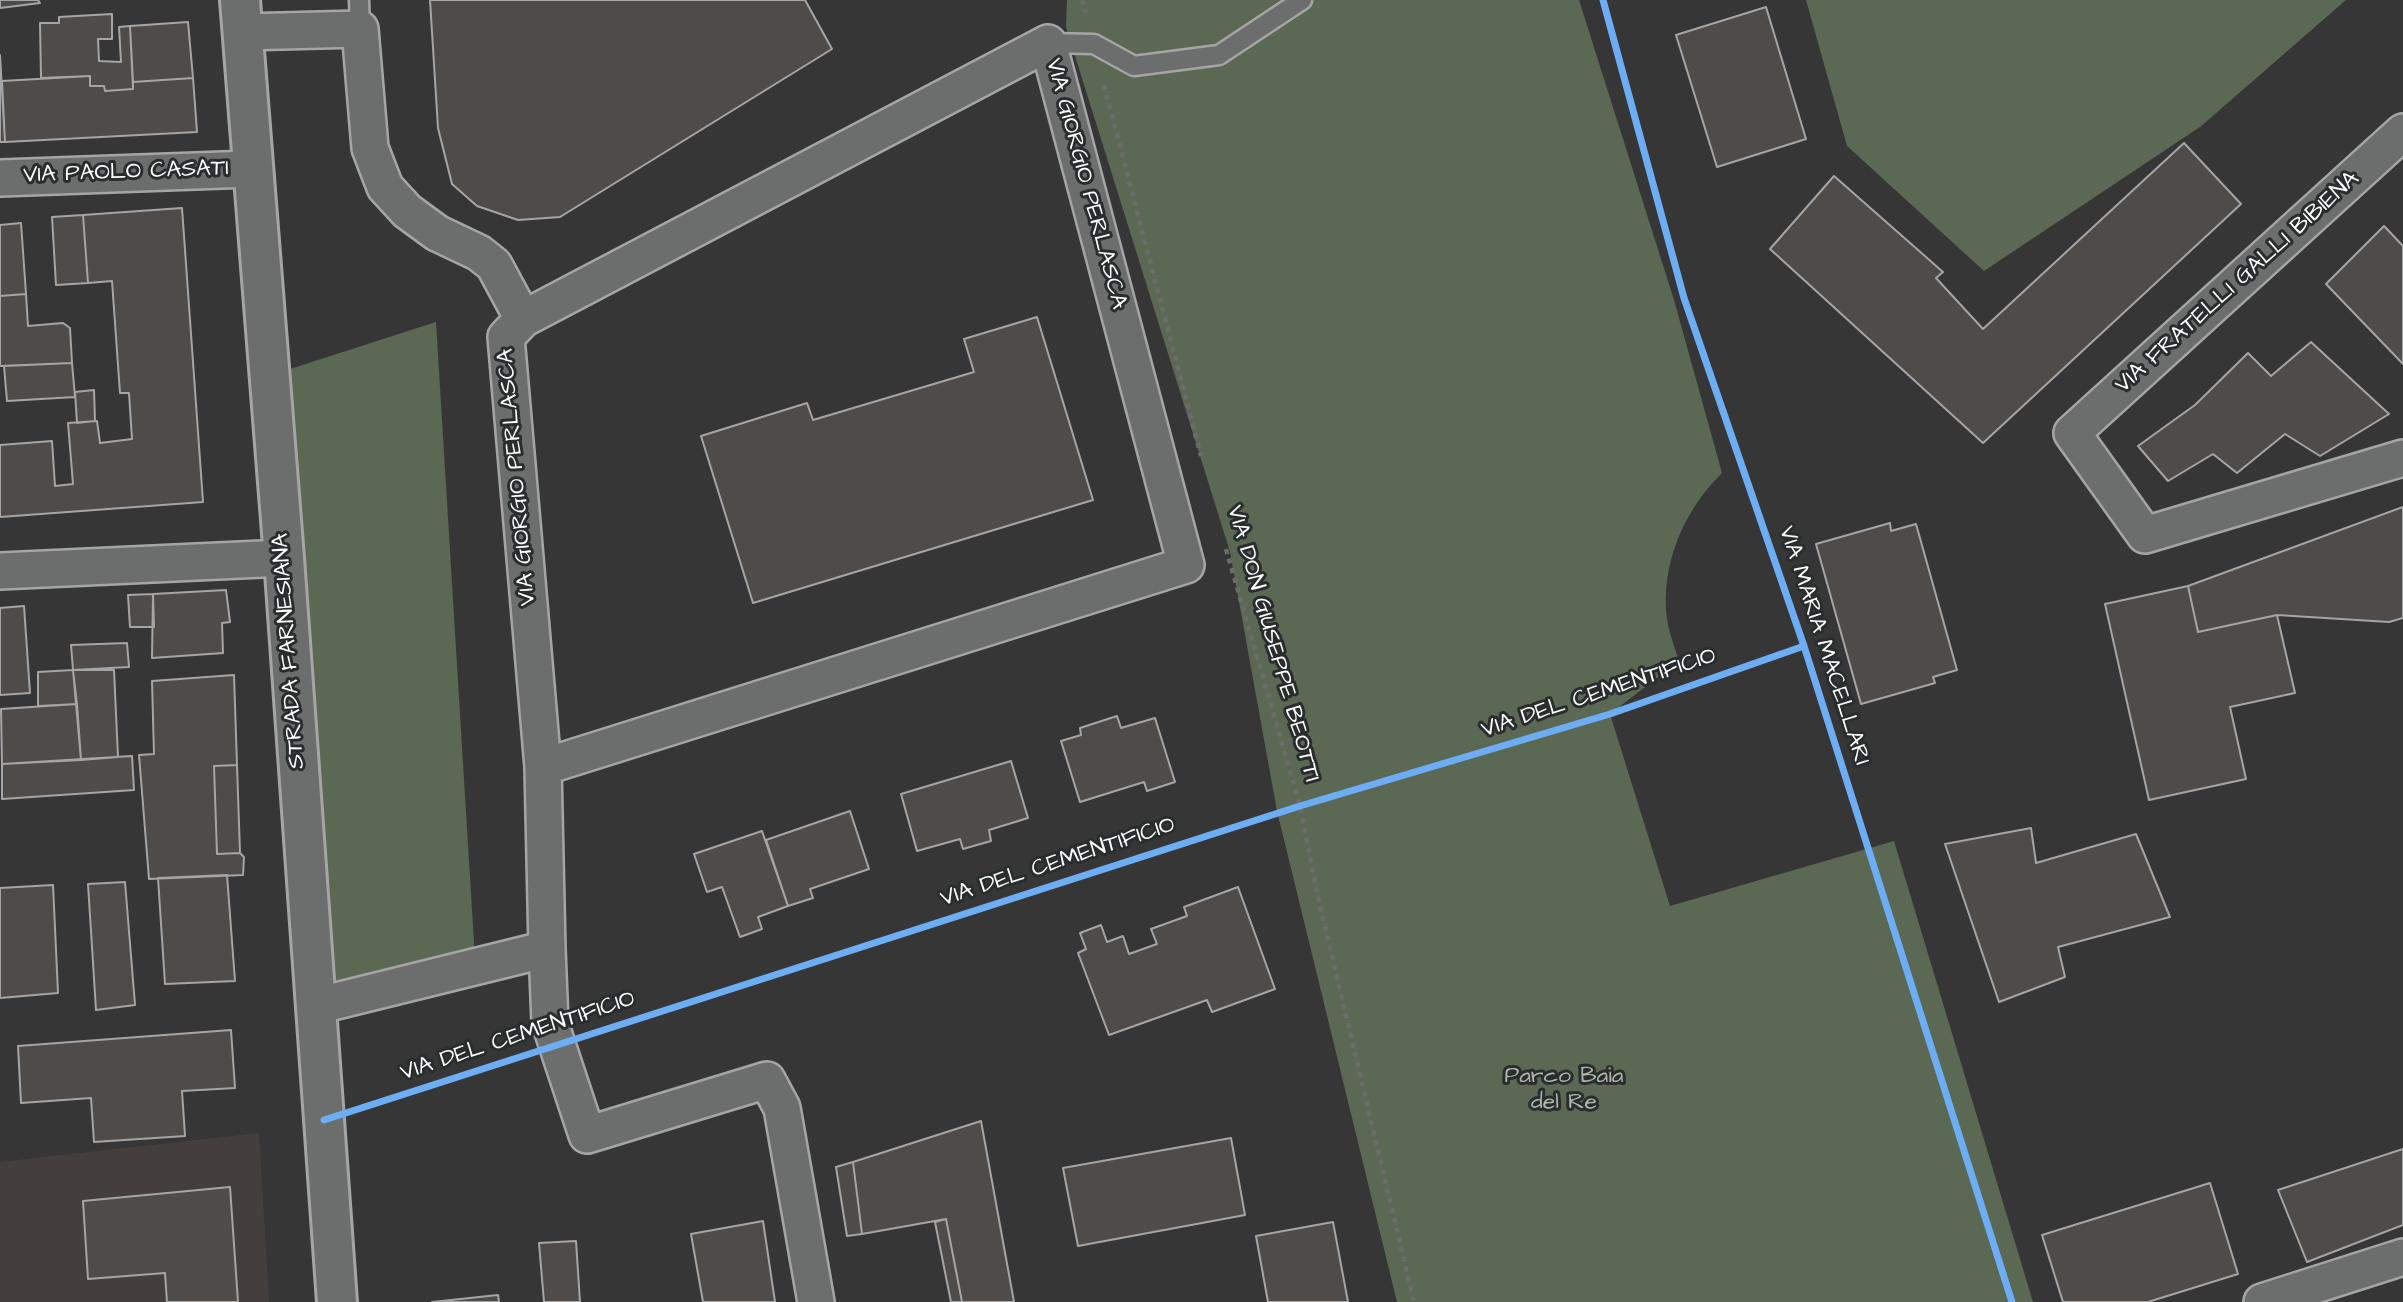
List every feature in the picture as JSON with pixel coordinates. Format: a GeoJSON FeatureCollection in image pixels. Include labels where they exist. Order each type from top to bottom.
{"type":"FeatureCollection","features":[{"type":"Feature","properties":{"kind":"street"},"geometry":{"type":"LineString","coordinates":[[241,16],[360,14],[370,148],[385,187],[407,211],[437,233],[479,253],[494,265],[523,319]]}},
{"type":"Feature","properties":{"kind":"street","name":"STRADA FARNESIANA"},"geometry":{"type":"LineString","coordinates":[[241,16],[251,169],[284,558],[337,1302]]}},
{"type":"Feature","properties":{"kind":"street","name":"VIA GIORGIO PERLASCA"},"geometry":{"type":"LineString","coordinates":[[543,767],[1186,565],[1048,43],[523,319],[506,337],[543,767],[550,1023],[587,1135],[767,1080],[782,1108],[816,1302]]}},
{"type":"Feature","properties":{"kind":"street","name":"VIA FRATELLI GALLI BIBIENA"},"geometry":{"type":"LineString","coordinates":[[2403,132],[2072,433],[2145,535],[2403,458]]}},
{"type":"Feature","properties":{"kind":"street","name":"VIA PAOLO CASATI"},"geometry":{"type":"LineString","coordinates":[[0,178],[251,169]]}},
{"type":"Feature","properties":{"kind":"street"},"geometry":{"type":"LineString","coordinates":[[0,571],[284,558]]}},
{"type":"Feature","properties":{"kind":"street"},"geometry":{"type":"LineString","coordinates":[[316,1006],[547,949]]}},
{"type":"Feature","properties":{"kind":"street"},"geometry":{"type":"LineString","coordinates":[[2262,1302],[2403,1257]]}},
{"type":"Feature","properties":{"kind":"lane"},"geometry":{"type":"LineString","coordinates":[[1048,43],[1094,44],[1134,66],[1219,55],[1302,0]]}},
{"type":"Feature","properties":{"kind":"path"},"geometry":{"type":"LineString","coordinates":[[1082,0],[1202,460]]}},
{"type":"Feature","properties":{"kind":"path"},"geometry":{"type":"LineString","coordinates":[[1287,810],[1313,802]]}},
{"type":"Feature","properties":{"kind":"shaded area"},"geometry":{"type":"Polygon","coordinates":[[[259,1133],[269,1302],[0,1302],[0,1162],[259,1133]]]}},
{"type":"Feature","properties":{"kind":"green space","name":"Parco Baia del Re"},"geometry":{"type":"Polygon","coordinates":[[[1067,0],[1579,0],[1674,300],[1722,473],[1696,504],[1671,559],[1667,579],[1667,619],[1679,661],[1610,714],[1670,906],[1894,841],[2033,1302],[1397,1302],[1277,811],[1230,552],[1066,27],[1067,0]]]}},
{"type":"Feature","properties":{"kind":"green space"},"geometry":{"type":"Polygon","coordinates":[[[1806,0],[2346,0],[2200,127],[1984,271],[1847,146],[1806,0]]]}},
{"type":"Feature","properties":{"kind":"green space"},"geometry":{"type":"Polygon","coordinates":[[[436,322],[475,959],[334,994],[287,370],[436,322]]]}},
{"type":"Feature","properties":{"kind":"building"},"geometry":{"type":"Polygon","coordinates":[[[0,0],[38,0],[40,3],[0,8],[0,0]]]}},
{"type":"Feature","properties":{"kind":"building"},"geometry":{"type":"Polygon","coordinates":[[[430,0],[805,0],[832,49],[560,217],[518,220],[477,206],[452,184],[438,128],[430,0]]]}},
{"type":"Feature","properties":{"kind":"building"},"geometry":{"type":"Polygon","coordinates":[[[1766,7],[1806,139],[1717,167],[1676,35],[1766,7]]]}},
{"type":"Feature","properties":{"kind":"building"},"geometry":{"type":"Polygon","coordinates":[[[112,14],[112,39],[98,39],[99,61],[121,62],[119,27],[130,26],[133,89],[105,91],[104,86],[90,86],[90,76],[41,78],[40,23],[59,23],[59,17],[112,14]]]}},
{"type":"Feature","properties":{"kind":"building"},"geometry":{"type":"Polygon","coordinates":[[[188,22],[193,78],[133,82],[130,26],[188,22]]]}},
{"type":"Feature","properties":{"kind":"building"},"geometry":{"type":"Polygon","coordinates":[[[0,55],[5,142],[0,142],[0,55]]]}},
{"type":"Feature","properties":{"kind":"building"},"geometry":{"type":"Polygon","coordinates":[[[90,76],[90,86],[104,86],[105,91],[133,89],[133,82],[193,78],[197,132],[5,142],[2,81],[90,76]]]}},
{"type":"Feature","properties":{"kind":"building"},"geometry":{"type":"Polygon","coordinates":[[[2184,143],[2241,204],[1983,443],[1770,249],[1834,176],[1943,272],[1936,278],[1983,329],[2184,143]]]}},
{"type":"Feature","properties":{"kind":"building"},"geometry":{"type":"Polygon","coordinates":[[[182,208],[203,502],[0,517],[0,445],[52,441],[55,486],[73,484],[68,423],[97,421],[100,443],[132,439],[129,393],[120,393],[112,281],[88,283],[83,215],[182,208]]]}},
{"type":"Feature","properties":{"kind":"building"},"geometry":{"type":"Polygon","coordinates":[[[83,215],[88,283],[56,285],[52,217],[83,215]]]}},
{"type":"Feature","properties":{"kind":"building"},"geometry":{"type":"Polygon","coordinates":[[[21,223],[26,294],[0,296],[0,225],[21,223]]]}},
{"type":"Feature","properties":{"kind":"building"},"geometry":{"type":"Polygon","coordinates":[[[2384,226],[2403,246],[2403,364],[2326,284],[2384,226]]]}},
{"type":"Feature","properties":{"kind":"building"},"geometry":{"type":"Polygon","coordinates":[[[26,294],[28,326],[63,323],[70,328],[72,363],[0,366],[0,296],[26,294]]]}},
{"type":"Feature","properties":{"kind":"building"},"geometry":{"type":"Polygon","coordinates":[[[1037,317],[1093,500],[753,603],[701,436],[807,403],[813,420],[974,372],[964,339],[1037,317]]]}},
{"type":"Feature","properties":{"kind":"building"},"geometry":{"type":"Polygon","coordinates":[[[2311,342],[2389,414],[2320,456],[2285,434],[2237,473],[2213,454],[2168,481],[2138,446],[2195,405],[2248,353],[2271,376],[2311,342]]]}},
{"type":"Feature","properties":{"kind":"building"},"geometry":{"type":"Polygon","coordinates":[[[72,363],[75,397],[7,401],[4,366],[72,363]]]}},
{"type":"Feature","properties":{"kind":"building"},"geometry":{"type":"Polygon","coordinates":[[[94,390],[95,421],[77,423],[75,392],[94,390]]]}},
{"type":"Feature","properties":{"kind":"building"},"geometry":{"type":"Polygon","coordinates":[[[2403,507],[2403,618],[2389,622],[2277,615],[2198,632],[2188,586],[2403,507]]]}},
{"type":"Feature","properties":{"kind":"building"},"geometry":{"type":"Polygon","coordinates":[[[1890,523],[1891,531],[1916,524],[1957,670],[1933,677],[1935,683],[1861,704],[1816,544],[1890,523]]]}},
{"type":"Feature","properties":{"kind":"building"},"geometry":{"type":"Polygon","coordinates":[[[2188,586],[2198,632],[2277,615],[2295,693],[2230,707],[2246,779],[2149,800],[2105,604],[2188,586]]]}},
{"type":"Feature","properties":{"kind":"building"},"geometry":{"type":"Polygon","coordinates":[[[226,590],[230,622],[222,623],[223,653],[152,658],[153,594],[226,590]]]}},
{"type":"Feature","properties":{"kind":"building"},"geometry":{"type":"Polygon","coordinates":[[[153,594],[154,627],[130,627],[128,595],[153,594]]]}},
{"type":"Feature","properties":{"kind":"building"},"geometry":{"type":"Polygon","coordinates":[[[24,606],[30,693],[0,695],[0,608],[24,606]]]}},
{"type":"Feature","properties":{"kind":"building"},"geometry":{"type":"Polygon","coordinates":[[[127,643],[129,667],[73,670],[71,645],[127,643]]]}},
{"type":"Feature","properties":{"kind":"building"},"geometry":{"type":"Polygon","coordinates":[[[73,670],[77,704],[38,706],[38,672],[73,670]]]}},
{"type":"Feature","properties":{"kind":"building"},"geometry":{"type":"Polygon","coordinates":[[[73,670],[114,670],[118,757],[81,760],[73,670]]]}},
{"type":"Feature","properties":{"kind":"building"},"geometry":{"type":"Polygon","coordinates":[[[234,675],[237,765],[214,766],[217,854],[240,853],[244,857],[243,875],[149,879],[139,755],[154,754],[152,681],[234,675]]]}},
{"type":"Feature","properties":{"kind":"building"},"geometry":{"type":"Polygon","coordinates":[[[77,704],[81,760],[2,764],[1,709],[77,704]]]}},
{"type":"Feature","properties":{"kind":"building"},"geometry":{"type":"Polygon","coordinates":[[[1117,716],[1121,728],[1155,718],[1175,782],[1147,791],[1144,782],[1080,802],[1061,741],[1081,735],[1080,728],[1117,716]]]}},
{"type":"Feature","properties":{"kind":"building"},"geometry":{"type":"Polygon","coordinates":[[[132,756],[134,790],[2,799],[2,764],[132,756]]]}},
{"type":"Feature","properties":{"kind":"building"},"geometry":{"type":"Polygon","coordinates":[[[1011,761],[1028,818],[989,830],[991,841],[963,849],[960,839],[917,851],[901,794],[1011,761]]]}},
{"type":"Feature","properties":{"kind":"building"},"geometry":{"type":"Polygon","coordinates":[[[237,765],[240,853],[217,854],[214,766],[237,765]]]}},
{"type":"Feature","properties":{"kind":"building"},"geometry":{"type":"Polygon","coordinates":[[[850,811],[869,869],[810,889],[813,898],[788,906],[766,840],[850,811]]]}},
{"type":"Feature","properties":{"kind":"building"},"geometry":{"type":"Polygon","coordinates":[[[2031,828],[2036,863],[2136,834],[2170,917],[2058,947],[2065,977],[1999,1002],[1945,844],[2031,828]]]}},
{"type":"Feature","properties":{"kind":"building"},"geometry":{"type":"Polygon","coordinates":[[[762,831],[788,906],[758,917],[762,929],[740,937],[722,887],[707,892],[694,854],[762,831]]]}},
{"type":"Feature","properties":{"kind":"building"},"geometry":{"type":"Polygon","coordinates":[[[227,875],[235,981],[165,984],[158,878],[227,875]]]}},
{"type":"Feature","properties":{"kind":"building"},"geometry":{"type":"Polygon","coordinates":[[[125,882],[135,1005],[96,1010],[88,884],[125,882]]]}},
{"type":"Feature","properties":{"kind":"building"},"geometry":{"type":"Polygon","coordinates":[[[53,885],[58,993],[0,998],[0,888],[53,885]]]}},
{"type":"Feature","properties":{"kind":"building"},"geometry":{"type":"Polygon","coordinates":[[[1238,887],[1275,989],[1212,1012],[1207,1000],[1109,1035],[1078,953],[1086,949],[1080,933],[1101,925],[1107,942],[1123,936],[1129,954],[1157,944],[1151,929],[1187,916],[1184,907],[1238,887]]]}},
{"type":"Feature","properties":{"kind":"building"},"geometry":{"type":"Polygon","coordinates":[[[231,1030],[235,1088],[182,1091],[185,1136],[94,1142],[91,1098],[21,1103],[18,1046],[231,1030]]]}},
{"type":"Feature","properties":{"kind":"building"},"geometry":{"type":"Polygon","coordinates":[[[981,1121],[1014,1302],[962,1302],[946,1219],[862,1234],[853,1162],[981,1121]]]}},
{"type":"Feature","properties":{"kind":"building"},"geometry":{"type":"Polygon","coordinates":[[[1231,1138],[1245,1215],[1078,1246],[1063,1168],[1231,1138]]]}},
{"type":"Feature","properties":{"kind":"building"},"geometry":{"type":"Polygon","coordinates":[[[2403,1149],[2403,1225],[2307,1262],[2278,1190],[2403,1149]]]}},
{"type":"Feature","properties":{"kind":"building"},"geometry":{"type":"Polygon","coordinates":[[[853,1162],[862,1234],[847,1236],[836,1167],[853,1162]]]}},
{"type":"Feature","properties":{"kind":"building"},"geometry":{"type":"Polygon","coordinates":[[[2210,1183],[2238,1274],[2148,1302],[2063,1302],[2042,1235],[2210,1183]]]}},
{"type":"Feature","properties":{"kind":"building"},"geometry":{"type":"Polygon","coordinates":[[[230,1187],[238,1302],[167,1302],[165,1273],[88,1279],[83,1201],[230,1187]]]}},
{"type":"Feature","properties":{"kind":"building"},"geometry":{"type":"Polygon","coordinates":[[[946,1219],[962,1302],[951,1302],[935,1222],[946,1219]]]}},
{"type":"Feature","properties":{"kind":"building"},"geometry":{"type":"Polygon","coordinates":[[[763,1221],[775,1302],[703,1302],[691,1234],[763,1221]]]}},
{"type":"Feature","properties":{"kind":"building"},"geometry":{"type":"Polygon","coordinates":[[[1333,1222],[1348,1302],[1268,1302],[1256,1236],[1333,1222]]]}},
{"type":"Feature","properties":{"kind":"building"},"geometry":{"type":"Polygon","coordinates":[[[576,1241],[580,1302],[544,1302],[539,1243],[576,1241]]]}},
{"type":"Feature","properties":{"kind":"building"},"geometry":{"type":"Polygon","coordinates":[[[498,1295],[499,1302],[432,1302],[498,1295]]]}},
{"type":"Feature","properties":{"kind":"cycle path","name":"VIA MARIA MACELLARI"},"geometry":{"type":"LineString","coordinates":[[1603,0],[1684,298],[1804,646],[2012,1302]]}},
{"type":"Feature","properties":{"kind":"cycle path","name":"VIA MARIA MACELLARI"},"geometry":{"type":"LineString","coordinates":[[324,1120],[1300,806],[1610,714],[1804,646]]}}]}
